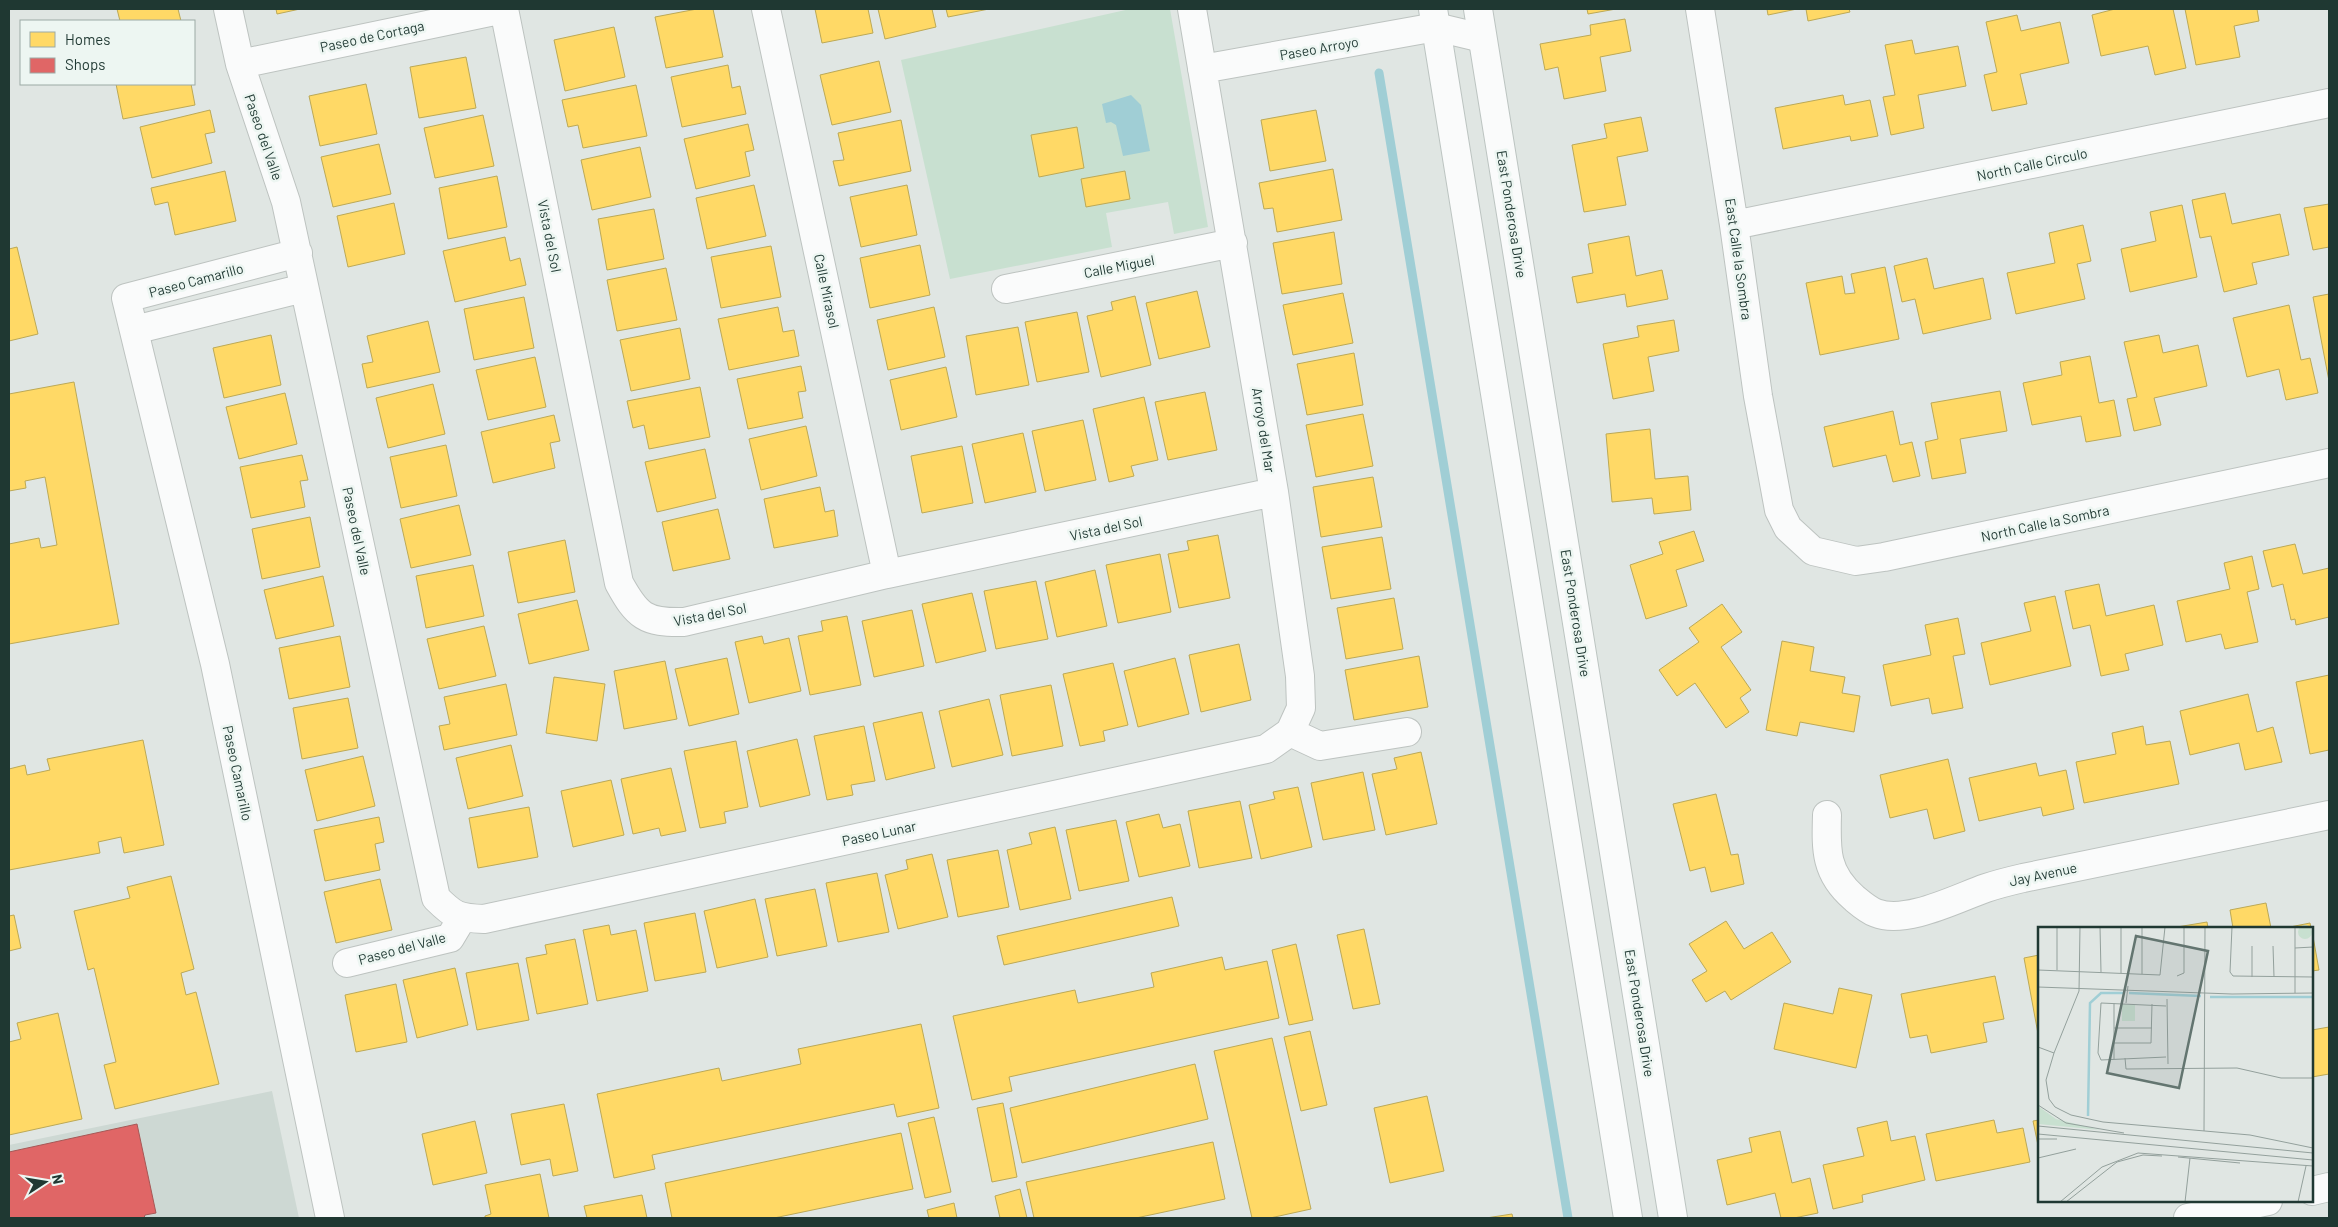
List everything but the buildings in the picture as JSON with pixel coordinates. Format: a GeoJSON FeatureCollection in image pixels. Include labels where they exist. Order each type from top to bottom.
{"type":"FeatureCollection","features":[{"type":"Feature","properties":{"kind":"street","name":"Paseo del Valle"},"geometry":{"type":"LineString","coordinates":[[228,9],[240,64],[286,202],[298,253],[436,898],[452,914],[462,918],[450,938],[347,963]]}},
{"type":"Feature","properties":{"kind":"street","name":"Paseo de Cortaga"},"geometry":{"type":"LineString","coordinates":[[240,64],[504,9]]}},
{"type":"Feature","properties":{"kind":"street","name":"Vista del Sol"},"geometry":{"type":"LineString","coordinates":[[504,9],[618,583],[632,606],[643,617],[661,622],[684,622],[887,574],[1274,492]]}},
{"type":"Feature","properties":{"kind":"street","name":"Calle Mirasol"},"geometry":{"type":"LineString","coordinates":[[766,9],[887,574]]}},
{"type":"Feature","properties":{"kind":"street","name":"Arroyo del Mar"},"geometry":{"type":"LineString","coordinates":[[1192,9],[1274,492],[1300,676],[1301,708],[1290,732]]}},
{"type":"Feature","properties":{"kind":"street","name":"East Ponderosa Drive"},"geometry":{"type":"LineString","coordinates":[[1478,9],[1673,1218]]}},
{"type":"Feature","properties":{"kind":"street","name":"East Calle la Sombra"},"geometry":{"type":"LineString","coordinates":[[1700,9],[1734,225],[1758,396],[1779,510]]}},
{"type":"Feature","properties":{"kind":"street","name":"Paseo Arroyo"},"geometry":{"type":"LineString","coordinates":[[1202,69],[1434,18]]}},
{"type":"Feature","properties":{"kind":"street"},"geometry":{"type":"LineString","coordinates":[[1434,18],[1482,38]]}},
{"type":"Feature","properties":{"kind":"street"},"geometry":{"type":"LineString","coordinates":[[1434,18],[1628,1218]]}},
{"type":"Feature","properties":{"kind":"street","name":"North Calle Circulo"},"geometry":{"type":"LineString","coordinates":[[1734,225],[2329,103]]}},
{"type":"Feature","properties":{"kind":"street","name":"Calle Miguel"},"geometry":{"type":"LineString","coordinates":[[1006,289],[1233,243]]}},
{"type":"Feature","properties":{"kind":"street","name":"Paseo Camarillo"},"geometry":{"type":"LineString","coordinates":[[298,253],[126,298],[215,664],[330,1218]]}},
{"type":"Feature","properties":{"kind":"street"},"geometry":{"type":"LineString","coordinates":[[134,330],[304,288]]}},
{"type":"Feature","properties":{"kind":"street","name":"North Calle la Sombra"},"geometry":{"type":"LineString","coordinates":[[1779,510],[1788,528],[1813,551],[1856,561],[2329,463]]}},
{"type":"Feature","properties":{"kind":"street"},"geometry":{"type":"LineString","coordinates":[[1290,732],[1320,746],[1408,732]]}},
{"type":"Feature","properties":{"kind":"street","name":"Paseo Lunar"},"geometry":{"type":"LineString","coordinates":[[462,918],[484,919],[1266,749],[1290,732]]}},
{"type":"Feature","properties":{"kind":"street","name":"Jay Avenue"},"geometry":{"type":"LineString","coordinates":[[1827,815],[1826,851],[1833,872],[1842,888],[1877,913],[1899,916],[1919,912],[1989,887],[2023,878],[2329,815]]}},
{"type":"Feature","properties":{"kind":"street"},"geometry":{"type":"LineString","coordinates":[[2313,1191],[2329,1187]]}},
{"type":"Feature","properties":{"kind":"street"},"geometry":{"type":"LineString","coordinates":[[2188,1218],[2263,1202]]}},
{"type":"Feature","properties":{"kind":"shaded area"},"geometry":{"type":"Polygon","coordinates":[[[272,1091],[299,1218],[9,1218],[9,1145],[272,1091]]]}},
{"type":"Feature","properties":{"kind":"green space"},"geometry":{"type":"Polygon","coordinates":[[[1130,9],[1170,9],[1208,227],[1174,234],[1168,202],[1106,213],[1112,247],[950,279],[901,60],[1130,9]]]}},
{"type":"Feature","properties":{"kind":"water"},"geometry":{"type":"Polygon","coordinates":[[[1131,95],[1141,105],[1150,151],[1123,156],[1116,125],[1111,122],[1106,123],[1102,104],[1131,95]]]}},
{"type":"Feature","properties":{"kind":"waterway"},"geometry":{"type":"LineString","coordinates":[[1379,73],[1568,1218]]}}]}
